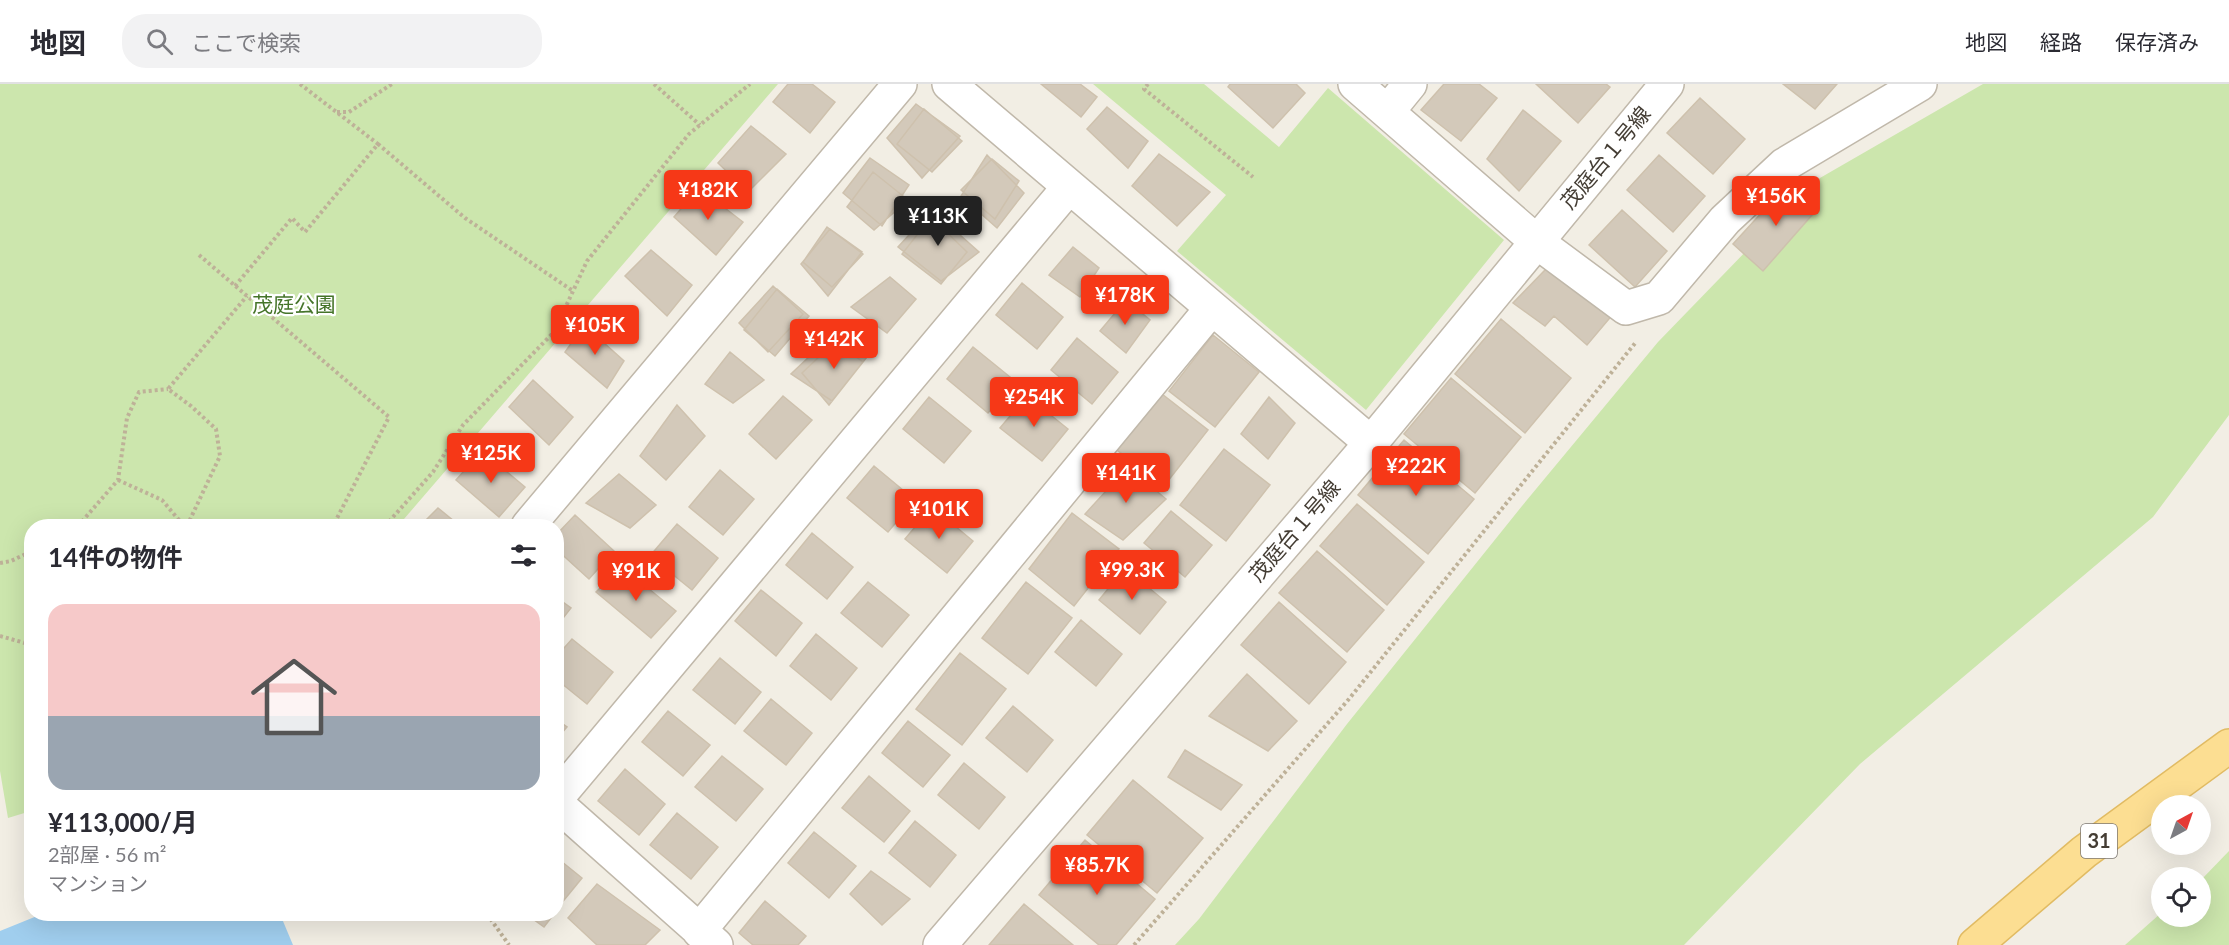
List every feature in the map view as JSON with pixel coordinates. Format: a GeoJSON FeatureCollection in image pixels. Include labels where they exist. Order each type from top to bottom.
{"type":"FeatureCollection","features":[{"type":"Feature","properties":{"kind":"main road","name":"31"},"geometry":{"type":"LineString","coordinates":[[1975,945],[2084,852],[2229,746]]}},
{"type":"Feature","properties":{"kind":"street"},"geometry":{"type":"LineString","coordinates":[[534,519],[900,84]]}},
{"type":"Feature","properties":{"kind":"street"},"geometry":{"type":"LineString","coordinates":[[949,84],[1371,442]]}},
{"type":"Feature","properties":{"kind":"street"},"geometry":{"type":"LineString","coordinates":[[1355,84],[1537,242],[1626,308],[1659,298],[1725,220],[1784,165],[1913,86]]}},
{"type":"Feature","properties":{"kind":"street"},"geometry":{"type":"LineString","coordinates":[[1388,111],[1410,84]]}},
{"type":"Feature","properties":{"kind":"street","name":"茂庭台１号線"},"geometry":{"type":"LineString","coordinates":[[940,945],[1371,442],[1667,84]]}},
{"type":"Feature","properties":{"kind":"street"},"geometry":{"type":"LineString","coordinates":[[564,791],[1069,187]]}},
{"type":"Feature","properties":{"kind":"street"},"geometry":{"type":"LineString","coordinates":[[564,808],[708,938],[1212,308]]}},
{"type":"Feature","properties":{"kind":"path"},"geometry":{"type":"LineString","coordinates":[[300,84],[378,144],[465,218],[573,291]]}},
{"type":"Feature","properties":{"kind":"path"},"geometry":{"type":"LineString","coordinates":[[336,112],[349,112],[392,84]]}},
{"type":"Feature","properties":{"kind":"path"},"geometry":{"type":"LineString","coordinates":[[654,84],[700,125]]}},
{"type":"Feature","properties":{"kind":"path"},"geometry":{"type":"LineString","coordinates":[[391,519],[433,472],[463,425],[554,332],[587,261],[689,134],[750,84]]}},
{"type":"Feature","properties":{"kind":"path"},"geometry":{"type":"LineString","coordinates":[[1148,84],[1144,89],[1253,177]]}},
{"type":"Feature","properties":{"kind":"path"},"geometry":{"type":"LineString","coordinates":[[235,286],[292,218],[305,232],[378,144]]}},
{"type":"Feature","properties":{"kind":"path"},"geometry":{"type":"LineString","coordinates":[[200,255],[389,417],[337,519]]}},
{"type":"Feature","properties":{"kind":"path"},"geometry":{"type":"LineString","coordinates":[[168,389],[247,296]]}},
{"type":"Feature","properties":{"kind":"path"},"geometry":{"type":"LineString","coordinates":[[1134,945],[1349,699],[1638,339],[1626,308]]}},
{"type":"Feature","properties":{"kind":"path"},"geometry":{"type":"LineString","coordinates":[[84,519],[118,480],[127,418],[139,392],[168,389],[216,429],[220,456],[188,519]]}},
{"type":"Feature","properties":{"kind":"path"},"geometry":{"type":"LineString","coordinates":[[118,480],[162,500],[179,519]]}},
{"type":"Feature","properties":{"kind":"path"},"geometry":{"type":"LineString","coordinates":[[0,563],[24,555]]}},
{"type":"Feature","properties":{"kind":"path"},"geometry":{"type":"LineString","coordinates":[[0,636],[24,643]]}},
{"type":"Feature","properties":{"kind":"path"},"geometry":{"type":"LineString","coordinates":[[492,921],[509,945]]}},
{"type":"Feature","properties":{"kind":"green space","name":"茂庭公園"},"geometry":{"type":"Polygon","coordinates":[[[0,84],[778,84],[404,519],[24,519],[24,813],[8,818],[0,771],[0,84]]]}},
{"type":"Feature","properties":{"kind":"green space"},"geometry":{"type":"Polygon","coordinates":[[[1093,84],[1204,84],[1279,147],[1328,88],[1504,240],[1366,410],[1177,251],[1226,195],[1093,84]]]}},
{"type":"Feature","properties":{"kind":"green space"},"geometry":{"type":"Polygon","coordinates":[[[1983,84],[2229,84],[2229,415],[2153,517],[1860,764],[1684,945],[1175,945],[1199,919],[1347,724],[1522,506],[1658,342],[1813,182],[1983,84]]]}},
{"type":"Feature","properties":{"kind":"green space"},"geometry":{"type":"Polygon","coordinates":[[[2229,851],[2229,945],[2125,945],[2151,922],[2151,927],[2211,927],[2211,870],[2229,851]]]}},
{"type":"Feature","properties":{"kind":"water"},"geometry":{"type":"Polygon","coordinates":[[[25,921],[283,921],[293,945],[0,945],[0,931],[25,921]]]}},
{"type":"Feature","properties":{"kind":"building"},"geometry":{"type":"Polygon","coordinates":[[[788,84],[812,84],[835,102],[810,133],[773,102],[788,84]]]}},
{"type":"Feature","properties":{"kind":"building"},"geometry":{"type":"Polygon","coordinates":[[[1041,84],[1080,84],[1097,97],[1081,117],[1041,84]]]}},
{"type":"Feature","properties":{"kind":"building"},"geometry":{"type":"Polygon","coordinates":[[[1230,84],[1296,84],[1305,93],[1273,128],[1228,87],[1230,84]]]}},
{"type":"Feature","properties":{"kind":"building"},"geometry":{"type":"Polygon","coordinates":[[[1444,84],[1479,84],[1497,98],[1461,141],[1421,110],[1444,84]]]}},
{"type":"Feature","properties":{"kind":"building"},"geometry":{"type":"Polygon","coordinates":[[[1536,84],[1606,84],[1610,87],[1578,123],[1536,84]]]}},
{"type":"Feature","properties":{"kind":"building"},"geometry":{"type":"Polygon","coordinates":[[[1783,84],[1837,84],[1815,109],[1783,84]]]}},
{"type":"Feature","properties":{"kind":"building"},"geometry":{"type":"Polygon","coordinates":[[[1700,98],[1745,139],[1713,174],[1667,133],[1700,98]]]}},
{"type":"Feature","properties":{"kind":"building"},"geometry":{"type":"Polygon","coordinates":[[[916,104],[960,136],[922,178],[887,138],[916,104]]]}},
{"type":"Feature","properties":{"kind":"building"},"geometry":{"type":"Polygon","coordinates":[[[1107,107],[1148,141],[1128,168],[1087,129],[1107,107]]]}},
{"type":"Feature","properties":{"kind":"building"},"geometry":{"type":"Polygon","coordinates":[[[924,109],[962,141],[932,172],[897,144],[924,109]]]}},
{"type":"Feature","properties":{"kind":"building"},"geometry":{"type":"Polygon","coordinates":[[[1523,110],[1561,141],[1519,191],[1487,159],[1523,110]]]}},
{"type":"Feature","properties":{"kind":"building"},"geometry":{"type":"Polygon","coordinates":[[[751,126],[786,154],[748,192],[718,163],[751,126]]]}},
{"type":"Feature","properties":{"kind":"building"},"geometry":{"type":"Polygon","coordinates":[[[1159,154],[1210,192],[1177,226],[1132,186],[1159,154]]]}},
{"type":"Feature","properties":{"kind":"building"},"geometry":{"type":"Polygon","coordinates":[[[987,155],[1024,193],[997,228],[961,196],[987,155]]]}},
{"type":"Feature","properties":{"kind":"building"},"geometry":{"type":"Polygon","coordinates":[[[1659,155],[1705,196],[1673,232],[1627,190],[1659,155]]]}},
{"type":"Feature","properties":{"kind":"building"},"geometry":{"type":"Polygon","coordinates":[[[870,158],[909,185],[882,226],[843,193],[870,158]]]}},
{"type":"Feature","properties":{"kind":"building"},"geometry":{"type":"Polygon","coordinates":[[[992,159],[1019,181],[995,219],[961,190],[992,159]]]}},
{"type":"Feature","properties":{"kind":"building"},"geometry":{"type":"Polygon","coordinates":[[[873,172],[908,200],[874,230],[847,207],[873,172]]]}},
{"type":"Feature","properties":{"kind":"building"},"geometry":{"type":"Polygon","coordinates":[[[1788,184],[1819,207],[1763,271],[1733,244],[1788,184]]]}},
{"type":"Feature","properties":{"kind":"building"},"geometry":{"type":"Polygon","coordinates":[[[699,188],[743,222],[716,255],[674,217],[699,188]]]}},
{"type":"Feature","properties":{"kind":"building"},"geometry":{"type":"Polygon","coordinates":[[[932,210],[979,252],[941,281],[898,247],[932,210]]]}},
{"type":"Feature","properties":{"kind":"building"},"geometry":{"type":"Polygon","coordinates":[[[1622,210],[1667,251],[1635,287],[1589,245],[1622,210]]]}},
{"type":"Feature","properties":{"kind":"building"},"geometry":{"type":"Polygon","coordinates":[[[931,217],[967,252],[941,284],[902,254],[931,217]]]}},
{"type":"Feature","properties":{"kind":"building"},"geometry":{"type":"Polygon","coordinates":[[[827,227],[863,254],[832,287],[803,262],[827,227]]]}},
{"type":"Feature","properties":{"kind":"building"},"geometry":{"type":"Polygon","coordinates":[[[830,229],[862,252],[828,296],[801,264],[830,229]]]}},
{"type":"Feature","properties":{"kind":"building"},"geometry":{"type":"Polygon","coordinates":[[[1073,247],[1099,268],[1080,297],[1049,275],[1073,247]]]}},
{"type":"Feature","properties":{"kind":"building"},"geometry":{"type":"Polygon","coordinates":[[[651,250],[692,285],[667,316],[625,276],[651,250]]]}},
{"type":"Feature","properties":{"kind":"building"},"geometry":{"type":"Polygon","coordinates":[[[1546,269],[1614,313],[1587,345],[1554,316],[1545,326],[1513,303],[1546,269]]]}},
{"type":"Feature","properties":{"kind":"building"},"geometry":{"type":"Polygon","coordinates":[[[890,277],[916,299],[887,333],[851,307],[890,277]]]}},
{"type":"Feature","properties":{"kind":"building"},"geometry":{"type":"Polygon","coordinates":[[[1022,283],[1063,317],[1037,349],[996,315],[1022,283]]]}},
{"type":"Feature","properties":{"kind":"building"},"geometry":{"type":"Polygon","coordinates":[[[773,286],[803,314],[768,352],[739,323],[773,286]]]}},
{"type":"Feature","properties":{"kind":"building"},"geometry":{"type":"Polygon","coordinates":[[[777,289],[809,316],[775,356],[744,330],[777,289]]]}},
{"type":"Feature","properties":{"kind":"building"},"geometry":{"type":"Polygon","coordinates":[[[1126,300],[1150,320],[1126,353],[1100,331],[1126,300]]]}},
{"type":"Feature","properties":{"kind":"building"},"geometry":{"type":"Polygon","coordinates":[[[1501,319],[1571,378],[1525,433],[1455,374],[1501,319]]]}},
{"type":"Feature","properties":{"kind":"building"},"geometry":{"type":"Polygon","coordinates":[[[584,325],[624,361],[607,388],[565,352],[584,325]]]}},
{"type":"Feature","properties":{"kind":"building"},"geometry":{"type":"Polygon","coordinates":[[[1213,335],[1259,372],[1215,427],[1169,391],[1213,335]]]}},
{"type":"Feature","properties":{"kind":"building"},"geometry":{"type":"Polygon","coordinates":[[[829,338],[863,362],[832,401],[791,374],[829,338]]]}},
{"type":"Feature","properties":{"kind":"building"},"geometry":{"type":"Polygon","coordinates":[[[1077,338],[1118,372],[1092,404],[1051,370],[1077,338]]]}},
{"type":"Feature","properties":{"kind":"building"},"geometry":{"type":"Polygon","coordinates":[[[838,339],[867,357],[829,405],[802,373],[838,339]]]}},
{"type":"Feature","properties":{"kind":"building"},"geometry":{"type":"Polygon","coordinates":[[[973,347],[1015,381],[988,413],[947,379],[973,347]]]}},
{"type":"Feature","properties":{"kind":"building"},"geometry":{"type":"Polygon","coordinates":[[[730,352],[764,380],[733,403],[705,384],[730,352]]]}},
{"type":"Feature","properties":{"kind":"building"},"geometry":{"type":"Polygon","coordinates":[[[1451,378],[1521,437],[1475,493],[1404,434],[1451,378]]]}},
{"type":"Feature","properties":{"kind":"building"},"geometry":{"type":"Polygon","coordinates":[[[533,380],[573,417],[549,445],[509,407],[533,380]]]}},
{"type":"Feature","properties":{"kind":"building"},"geometry":{"type":"Polygon","coordinates":[[[1162,394],[1208,430],[1164,486],[1117,450],[1162,394]]]}},
{"type":"Feature","properties":{"kind":"building"},"geometry":{"type":"Polygon","coordinates":[[[783,396],[812,420],[776,459],[749,434],[783,396]]]}},
{"type":"Feature","properties":{"kind":"building"},"geometry":{"type":"Polygon","coordinates":[[[1027,396],[1068,429],[1042,461],[1000,428],[1027,396]]]}},
{"type":"Feature","properties":{"kind":"building"},"geometry":{"type":"Polygon","coordinates":[[[929,397],[971,431],[944,463],[903,429],[929,397]]]}},
{"type":"Feature","properties":{"kind":"building"},"geometry":{"type":"Polygon","coordinates":[[[1269,397],[1295,423],[1268,459],[1241,434],[1269,397]]]}},
{"type":"Feature","properties":{"kind":"building"},"geometry":{"type":"Polygon","coordinates":[[[677,405],[705,436],[666,480],[640,456],[677,405]]]}},
{"type":"Feature","properties":{"kind":"building"},"geometry":{"type":"Polygon","coordinates":[[[1404,440],[1474,499],[1428,554],[1358,495],[1404,440]]]}},
{"type":"Feature","properties":{"kind":"building"},"geometry":{"type":"Polygon","coordinates":[[[1224,449],[1270,485],[1226,541],[1180,505],[1224,449]]]}},
{"type":"Feature","properties":{"kind":"building"},"geometry":{"type":"Polygon","coordinates":[[[482,451],[525,487],[499,517],[456,480],[482,451]]]}},
{"type":"Feature","properties":{"kind":"building"},"geometry":{"type":"Polygon","coordinates":[[[874,466],[915,500],[888,532],[847,498],[874,466]]]}},
{"type":"Feature","properties":{"kind":"building"},"geometry":{"type":"Polygon","coordinates":[[[1128,467],[1166,499],[1123,540],[1085,514],[1128,467]]]}},
{"type":"Feature","properties":{"kind":"building"},"geometry":{"type":"Polygon","coordinates":[[[720,470],[754,499],[723,535],[689,507],[720,470]]]}},
{"type":"Feature","properties":{"kind":"building"},"geometry":{"type":"Polygon","coordinates":[[[619,474],[656,505],[630,528],[586,503],[619,474]]]}},
{"type":"Feature","properties":{"kind":"building"},"geometry":{"type":"Polygon","coordinates":[[[1357,504],[1424,562],[1387,605],[1320,546],[1357,504]]]}},
{"type":"Feature","properties":{"kind":"building"},"geometry":{"type":"Polygon","coordinates":[[[932,507],[973,541],[947,573],[905,539],[932,507]]]}},
{"type":"Feature","properties":{"kind":"building"},"geometry":{"type":"Polygon","coordinates":[[[438,508],[451,519],[427,519],[438,508]]]}},
{"type":"Feature","properties":{"kind":"building"},"geometry":{"type":"Polygon","coordinates":[[[1171,511],[1212,545],[1185,577],[1144,543],[1171,511]]]}},
{"type":"Feature","properties":{"kind":"building"},"geometry":{"type":"Polygon","coordinates":[[[1072,513],[1119,549],[1074,606],[1029,569],[1072,513]]]}},
{"type":"Feature","properties":{"kind":"building"},"geometry":{"type":"Polygon","coordinates":[[[575,515],[614,551],[589,579],[564,556],[564,527],[575,515]]]}},
{"type":"Feature","properties":{"kind":"building"},"geometry":{"type":"Polygon","coordinates":[[[677,524],[718,558],[692,590],[650,556],[677,524]]]}},
{"type":"Feature","properties":{"kind":"building"},"geometry":{"type":"Polygon","coordinates":[[[812,533],[853,567],[827,599],[786,565],[812,533]]]}},
{"type":"Feature","properties":{"kind":"building"},"geometry":{"type":"Polygon","coordinates":[[[1317,551],[1384,610],[1347,652],[1279,593],[1317,551]]]}},
{"type":"Feature","properties":{"kind":"building"},"geometry":{"type":"Polygon","coordinates":[[[622,567],[676,611],[651,638],[596,592],[622,567]]]}},
{"type":"Feature","properties":{"kind":"building"},"geometry":{"type":"Polygon","coordinates":[[[1125,568],[1166,602],[1140,634],[1099,600],[1125,568]]]}},
{"type":"Feature","properties":{"kind":"building"},"geometry":{"type":"Polygon","coordinates":[[[868,582],[909,615],[882,647],[841,613],[868,582]]]}},
{"type":"Feature","properties":{"kind":"building"},"geometry":{"type":"Polygon","coordinates":[[[1026,582],[1072,618],[1028,674],[982,638],[1026,582]]]}},
{"type":"Feature","properties":{"kind":"building"},"geometry":{"type":"Polygon","coordinates":[[[761,590],[802,623],[776,656],[735,621],[761,590]]]}},
{"type":"Feature","properties":{"kind":"building"},"geometry":{"type":"Polygon","coordinates":[[[1279,602],[1346,662],[1309,704],[1241,645],[1279,602]]]}},
{"type":"Feature","properties":{"kind":"building"},"geometry":{"type":"Polygon","coordinates":[[[564,603],[571,608],[564,617],[564,603]]]}},
{"type":"Feature","properties":{"kind":"building"},"geometry":{"type":"Polygon","coordinates":[[[1081,620],[1122,654],[1096,686],[1055,652],[1081,620]]]}},
{"type":"Feature","properties":{"kind":"building"},"geometry":{"type":"Polygon","coordinates":[[[816,634],[857,668],[831,700],[790,666],[816,634]]]}},
{"type":"Feature","properties":{"kind":"building"},"geometry":{"type":"Polygon","coordinates":[[[572,639],[613,672],[587,704],[564,685],[564,648],[572,639]]]}},
{"type":"Feature","properties":{"kind":"building"},"geometry":{"type":"Polygon","coordinates":[[[960,653],[1006,689],[962,745],[916,709],[960,653]]]}},
{"type":"Feature","properties":{"kind":"building"},"geometry":{"type":"Polygon","coordinates":[[[720,658],[761,692],[735,724],[693,690],[720,658]]]}},
{"type":"Feature","properties":{"kind":"building"},"geometry":{"type":"Polygon","coordinates":[[[1247,674],[1297,721],[1268,751],[1209,716],[1247,674]]]}},
{"type":"Feature","properties":{"kind":"building"},"geometry":{"type":"Polygon","coordinates":[[[771,699],[812,733],[786,765],[744,731],[771,699]]]}},
{"type":"Feature","properties":{"kind":"building"},"geometry":{"type":"Polygon","coordinates":[[[1013,706],[1053,740],[1027,772],[986,738],[1013,706]]]}},
{"type":"Feature","properties":{"kind":"building"},"geometry":{"type":"Polygon","coordinates":[[[668,711],[710,745],[683,776],[642,742],[668,711]]]}},
{"type":"Feature","properties":{"kind":"building"},"geometry":{"type":"Polygon","coordinates":[[[908,721],[950,755],[923,787],[882,753],[908,721]]]}},
{"type":"Feature","properties":{"kind":"building"},"geometry":{"type":"Polygon","coordinates":[[[1185,750],[1242,785],[1221,810],[1168,777],[1185,750]]]}},
{"type":"Feature","properties":{"kind":"building"},"geometry":{"type":"Polygon","coordinates":[[[722,756],[763,789],[736,821],[695,787],[722,756]]]}},
{"type":"Feature","properties":{"kind":"building"},"geometry":{"type":"Polygon","coordinates":[[[964,763],[1005,797],[979,829],[938,795],[964,763]]]}},
{"type":"Feature","properties":{"kind":"building"},"geometry":{"type":"Polygon","coordinates":[[[625,769],[665,804],[639,835],[598,801],[625,769]]]}},
{"type":"Feature","properties":{"kind":"building"},"geometry":{"type":"Polygon","coordinates":[[[869,776],[910,811],[884,842],[842,808],[869,776]]]}},
{"type":"Feature","properties":{"kind":"building"},"geometry":{"type":"Polygon","coordinates":[[[1133,780],[1203,838],[1157,893],[1087,835],[1133,780]]]}},
{"type":"Feature","properties":{"kind":"building"},"geometry":{"type":"Polygon","coordinates":[[[677,813],[718,847],[691,879],[650,845],[677,813]]]}},
{"type":"Feature","properties":{"kind":"building"},"geometry":{"type":"Polygon","coordinates":[[[915,821],[956,855],[930,887],[889,853],[915,821]]]}},
{"type":"Feature","properties":{"kind":"building"},"geometry":{"type":"Polygon","coordinates":[[[814,832],[856,866],[829,898],[788,863],[814,832]]]}},
{"type":"Feature","properties":{"kind":"building"},"geometry":{"type":"Polygon","coordinates":[[[1085,840],[1155,899],[1116,945],[1099,945],[1039,895],[1085,840]]]}},
{"type":"Feature","properties":{"kind":"building"},"geometry":{"type":"Polygon","coordinates":[[[564,863],[582,878],[564,900],[564,863]]]}},
{"type":"Feature","properties":{"kind":"building"},"geometry":{"type":"Polygon","coordinates":[[[871,871],[910,899],[882,925],[850,894],[871,871]]]}},
{"type":"Feature","properties":{"kind":"building"},"geometry":{"type":"Polygon","coordinates":[[[597,884],[660,930],[645,945],[597,945],[568,918],[597,884]]]}},
{"type":"Feature","properties":{"kind":"building"},"geometry":{"type":"Polygon","coordinates":[[[765,901],[806,936],[798,945],[753,945],[739,933],[765,901]]]}},
{"type":"Feature","properties":{"kind":"building"},"geometry":{"type":"Polygon","coordinates":[[[1024,904],[1073,945],[989,945],[1024,904]]]}},
{"type":"Feature","properties":{"kind":"building"},"geometry":{"type":"Polygon","coordinates":[[[536,921],[549,921],[544,927],[536,921]]]}}]}
